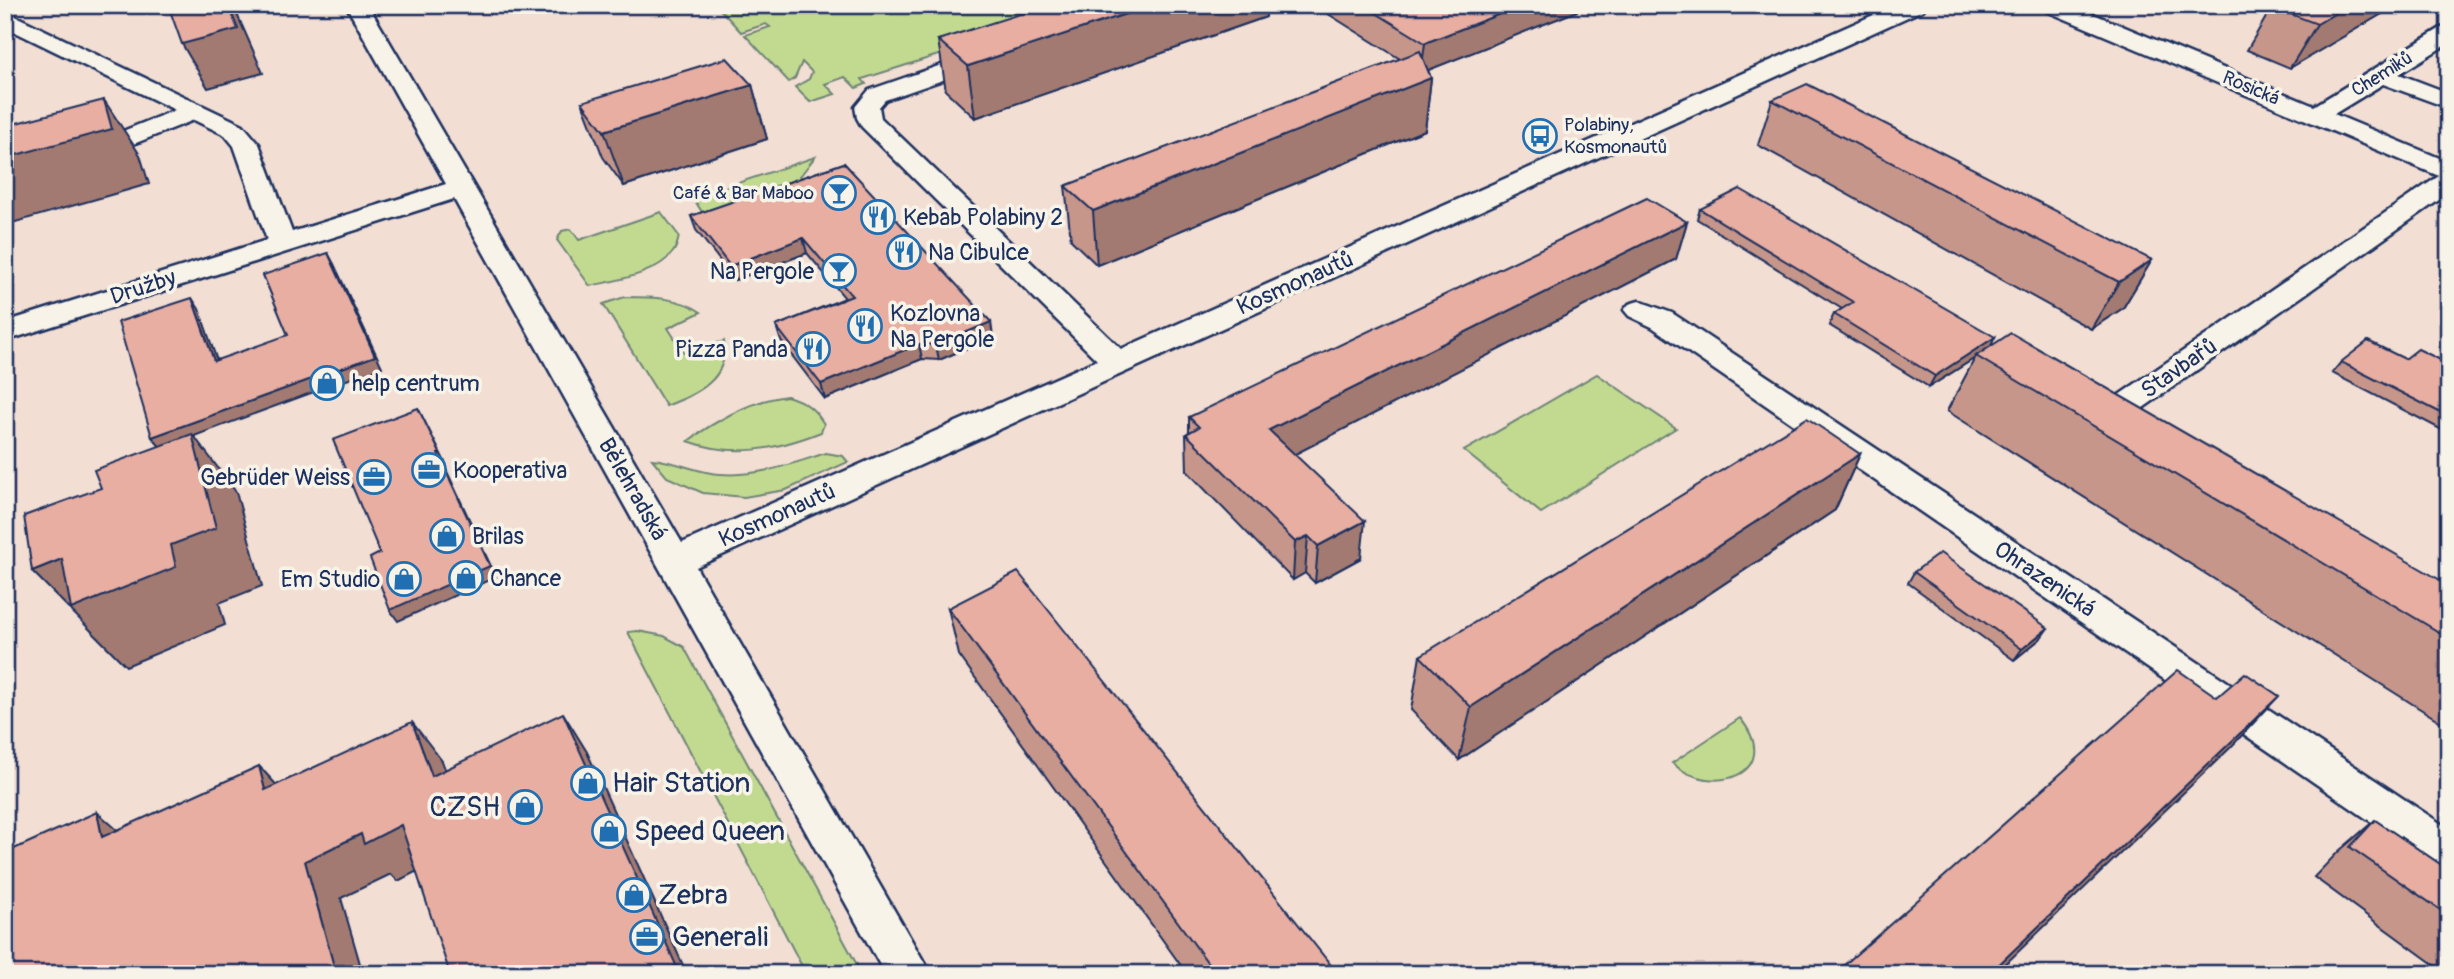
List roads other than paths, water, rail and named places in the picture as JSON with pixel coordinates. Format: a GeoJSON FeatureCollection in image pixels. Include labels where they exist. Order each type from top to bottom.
{"type":"FeatureCollection","features":[{"type":"Feature","properties":{"kind":"street","name":"Bělehradská"},"geometry":{"type":"LineString","coordinates":[[357,5],[909,974]]}},
{"type":"Feature","properties":{"kind":"street","name":"Kosmonautů"},"geometry":{"type":"LineString","coordinates":[[674,562],[1915,5]]}},
{"type":"Feature","properties":{"kind":"street","name":"Rosická"},"geometry":{"type":"LineString","coordinates":[[2052,5],[2449,171]]}},
{"type":"Feature","properties":{"kind":"street"},"geometry":{"type":"LineString","coordinates":[[10,24],[234,130],[241,136],[282,243]]}},
{"type":"Feature","properties":{"kind":"street","name":"Chemiků"},"geometry":{"type":"LineString","coordinates":[[2316,115],[2449,33]]}},
{"type":"Feature","properties":{"kind":"street"},"geometry":{"type":"LineString","coordinates":[[1006,51],[892,89],[868,102],[865,109],[871,122],[1118,362]]}},
{"type":"Feature","properties":{"kind":"street"},"geometry":{"type":"LineString","coordinates":[[2381,75],[2449,102]]}},
{"type":"Feature","properties":{"kind":"street"},"geometry":{"type":"LineString","coordinates":[[5,171],[127,138],[193,112]]}},
{"type":"Feature","properties":{"kind":"street","name":"Stavbařů"},"geometry":{"type":"LineString","coordinates":[[2173,453],[2134,428],[2127,416],[2127,404],[2449,181]]}},
{"type":"Feature","properties":{"kind":"street","name":"Družby"},"geometry":{"type":"LineString","coordinates":[[5,332],[461,188]]}},
{"type":"Feature","properties":{"kind":"street","name":"Ohrazenická"},"geometry":{"type":"LineString","coordinates":[[1639,310],[1662,320],[2449,852]]}},
{"type":"Feature","properties":{"kind":"place","name":"Polabiny, Kosmonautů"},"geometry":{"type":"Point","coordinates":[1540,136]}},
{"type":"Feature","properties":{"kind":"place","name":"Café & Bar Maboo"},"geometry":{"type":"Point","coordinates":[839,193]}},
{"type":"Feature","properties":{"kind":"place","name":"Kebab Polabiny 2"},"geometry":{"type":"Point","coordinates":[878,217]}},
{"type":"Feature","properties":{"kind":"place","name":"Na Cibulce"},"geometry":{"type":"Point","coordinates":[904,252]}},
{"type":"Feature","properties":{"kind":"place","name":"Na Pergole"},"geometry":{"type":"Point","coordinates":[839,271]}},
{"type":"Feature","properties":{"kind":"place","name":"Kozlovna Na Pergole"},"geometry":{"type":"Point","coordinates":[865,326]}},
{"type":"Feature","properties":{"kind":"place","name":"Pizza Panda"},"geometry":{"type":"Point","coordinates":[813,349]}},
{"type":"Feature","properties":{"kind":"place","name":"help centrum"},"geometry":{"type":"Point","coordinates":[327,383]}},
{"type":"Feature","properties":{"kind":"place","name":"Kooperativa"},"geometry":{"type":"Point","coordinates":[429,470]}},
{"type":"Feature","properties":{"kind":"place","name":"Gebrüder Weiss"},"geometry":{"type":"Point","coordinates":[374,477]}},
{"type":"Feature","properties":{"kind":"place","name":"Brilas"},"geometry":{"type":"Point","coordinates":[447,536]}},
{"type":"Feature","properties":{"kind":"place","name":"Chance"},"geometry":{"type":"Point","coordinates":[466,578]}},
{"type":"Feature","properties":{"kind":"place","name":"Em Studio"},"geometry":{"type":"Point","coordinates":[404,579]}},
{"type":"Feature","properties":{"kind":"place","name":"Hair Station"},"geometry":{"type":"Point","coordinates":[588,783]}},
{"type":"Feature","properties":{"kind":"place","name":"CZSH"},"geometry":{"type":"Point","coordinates":[525,807]}},
{"type":"Feature","properties":{"kind":"place","name":"Speed Queen"},"geometry":{"type":"Point","coordinates":[609,831]}},
{"type":"Feature","properties":{"kind":"place","name":"Zebra"},"geometry":{"type":"Point","coordinates":[634,895]}},
{"type":"Feature","properties":{"kind":"place","name":"Generali"},"geometry":{"type":"Point","coordinates":[647,937]}}]}
